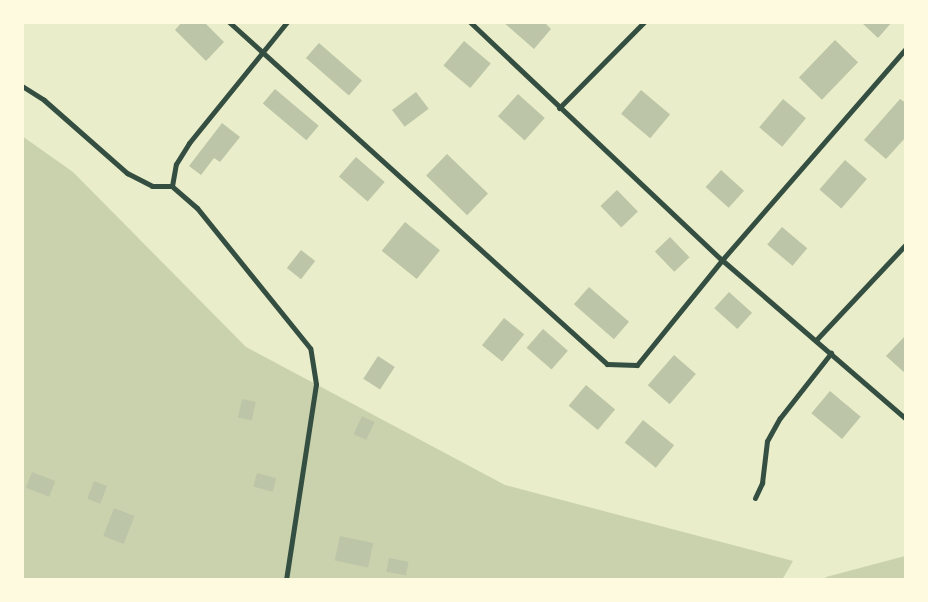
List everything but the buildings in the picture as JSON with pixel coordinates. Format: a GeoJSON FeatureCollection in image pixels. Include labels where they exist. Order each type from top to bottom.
{"type":"FeatureCollection","features":[{"type":"Feature","properties":{"kind":"street"},"geometry":{"type":"LineString","coordinates":[[229,22],[607,364],[637,366],[722,260],[906,48]]}},
{"type":"Feature","properties":{"kind":"street"},"geometry":{"type":"LineString","coordinates":[[172,186],[176,164],[189,143],[287,22]]}},
{"type":"Feature","properties":{"kind":"street"},"geometry":{"type":"LineString","coordinates":[[470,22],[722,260],[906,418]]}},
{"type":"Feature","properties":{"kind":"street"},"geometry":{"type":"LineString","coordinates":[[559,108],[644,22]]}},
{"type":"Feature","properties":{"kind":"street"},"geometry":{"type":"LineString","coordinates":[[22,86],[44,100],[127,173],[152,186],[172,186],[197,208],[310,348],[316,384],[286,580]]}},
{"type":"Feature","properties":{"kind":"street"},"geometry":{"type":"LineString","coordinates":[[816,340],[906,244]]}},
{"type":"Feature","properties":{"kind":"street"},"geometry":{"type":"LineString","coordinates":[[755,498],[762,483],[767,440],[780,418],[831,353]]}},
{"type":"Feature","properties":{"kind":"green space"},"geometry":{"type":"Polygon","coordinates":[[[22,136],[73,172],[246,347],[505,485],[793,561],[782,580],[23,579],[22,136]]]}},
{"type":"Feature","properties":{"kind":"green space"},"geometry":{"type":"Polygon","coordinates":[[[905,556],[905,579],[825,579],[826,577],[905,556]]]}}]}
